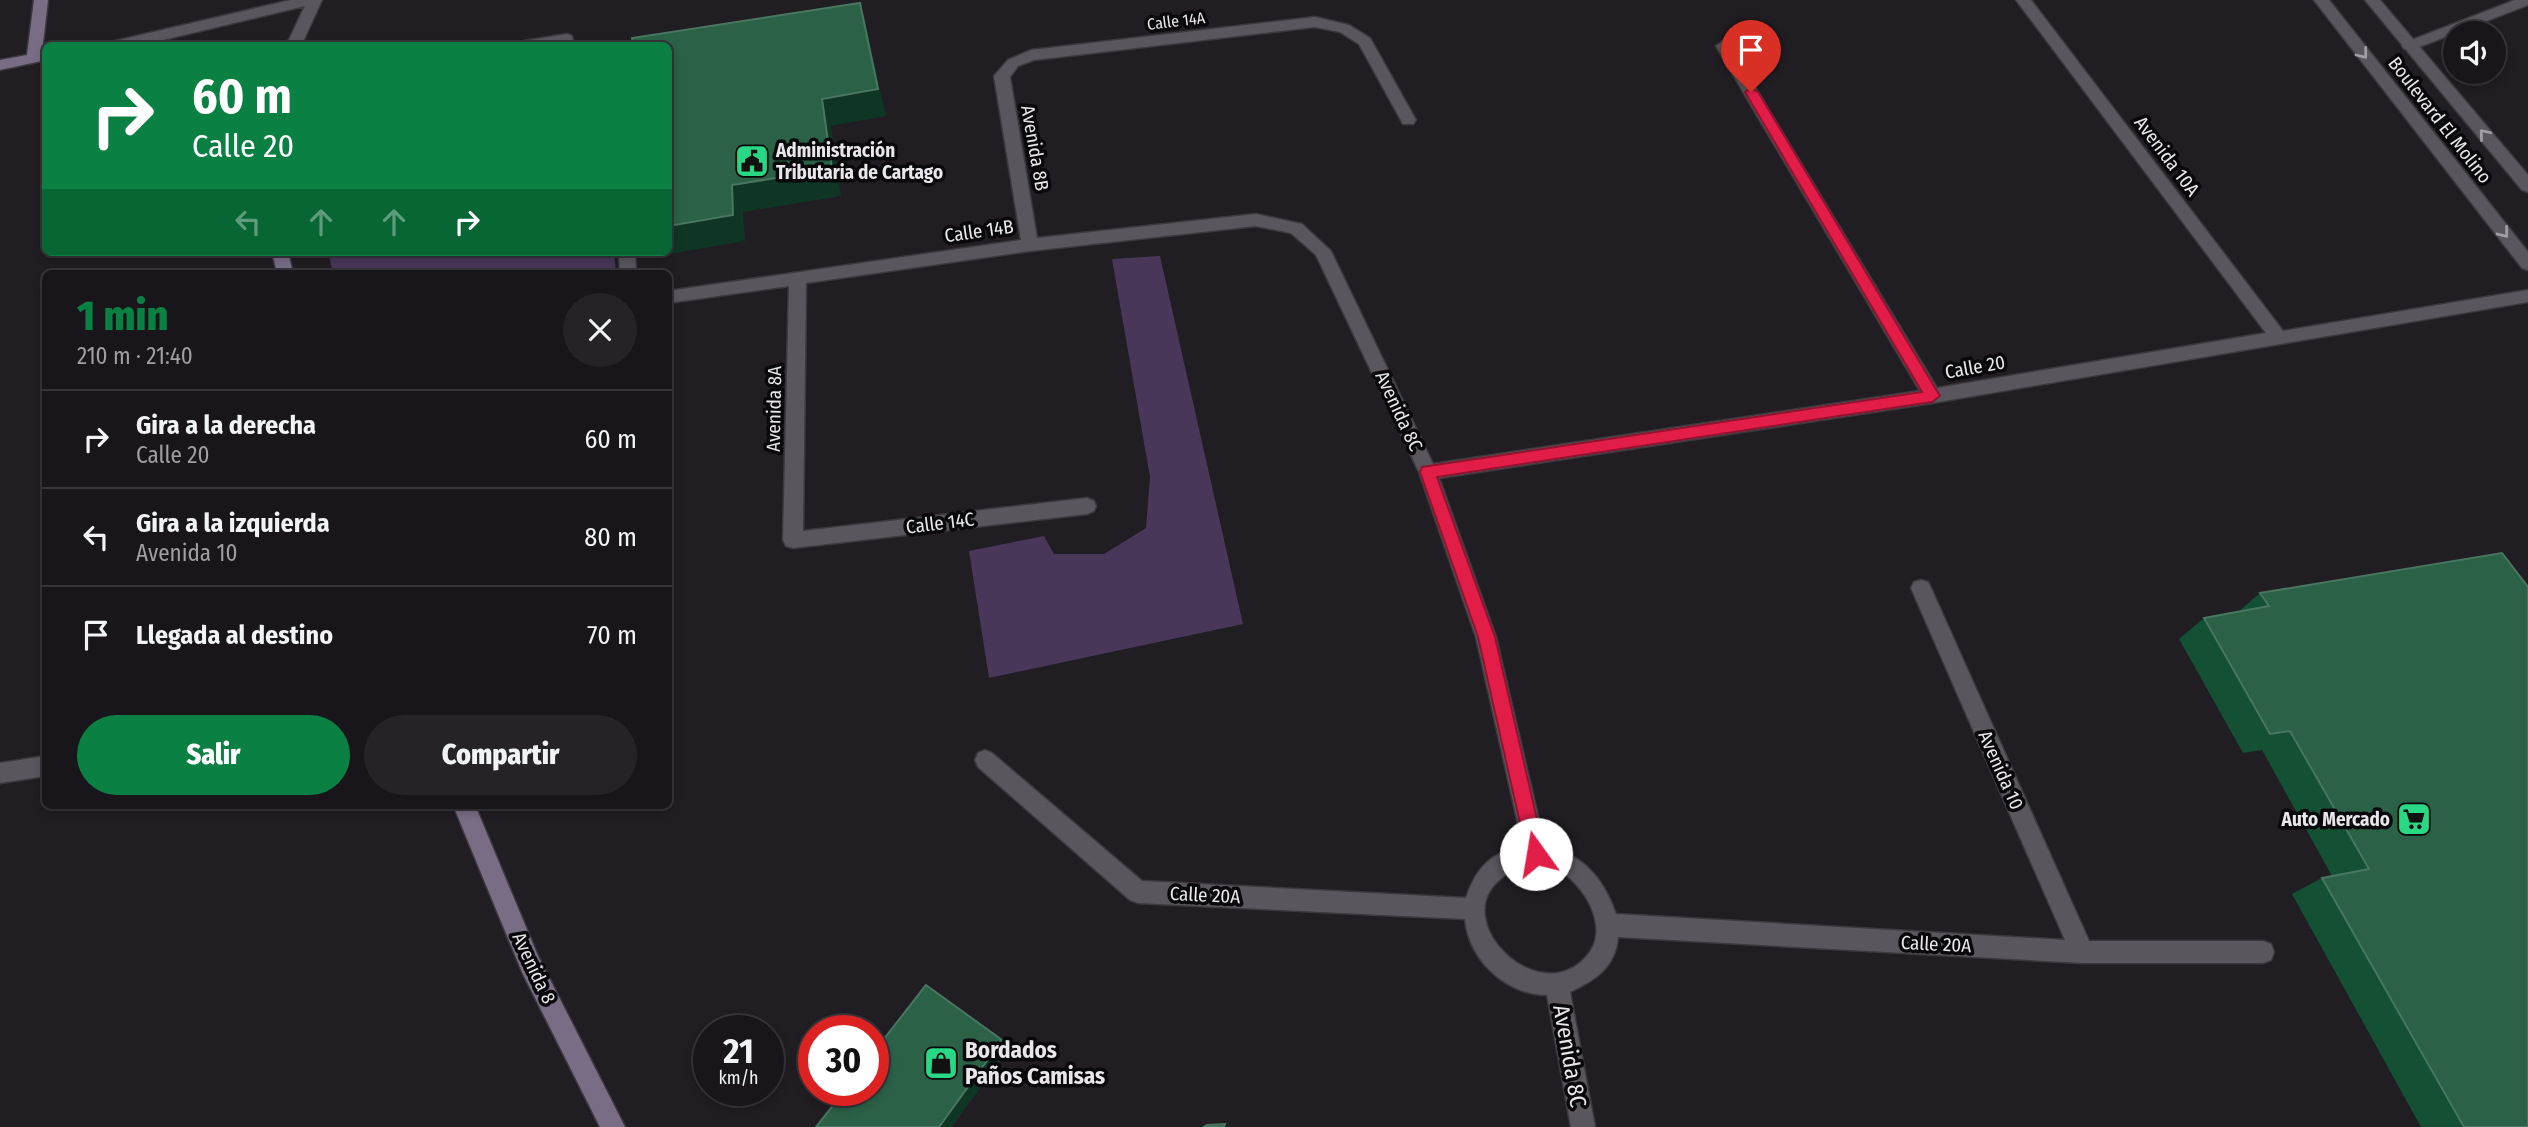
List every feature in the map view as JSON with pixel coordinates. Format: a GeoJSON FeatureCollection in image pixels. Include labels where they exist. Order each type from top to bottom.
{"type":"FeatureCollection","features":[{"type":"Feature","properties":{"kind":"main road"},"geometry":{"type":"LineString","coordinates":[[0,65],[40,57],[41,0]]}},
{"type":"Feature","properties":{"kind":"main road","name":"Avenida 8"},"geometry":{"type":"LineString","coordinates":[[466,809],[530,964],[613,1127]]}},
{"type":"Feature","properties":{"kind":"street"},"geometry":{"type":"LineString","coordinates":[[132,42],[313,0]]}},
{"type":"Feature","properties":{"kind":"street"},"geometry":{"type":"LineString","coordinates":[[295,42],[313,0]]}},
{"type":"Feature","properties":{"kind":"street","name":"Avenida 10A"},"geometry":{"type":"LineString","coordinates":[[2023,0],[2278,337]]}},
{"type":"Feature","properties":{"kind":"street","name":"Boulevard El Molino"},"geometry":{"type":"LineString","coordinates":[[2321,0],[2528,264]]}},
{"type":"Feature","properties":{"kind":"street","name":"Boulevard El Molino"},"geometry":{"type":"LineString","coordinates":[[2372,0],[2528,186]]}},
{"type":"Feature","properties":{"kind":"street"},"geometry":{"type":"LineString","coordinates":[[2409,46],[2528,0]]}},
{"type":"Feature","properties":{"kind":"street","name":"Calle 14A"},"geometry":{"type":"LineString","coordinates":[[1013,63],[1031,55],[1315,22],[1344,29]]}},
{"type":"Feature","properties":{"kind":"street"},"geometry":{"type":"LineString","coordinates":[[1344,29],[1365,41],[1408,120]]}},
{"type":"Feature","properties":{"kind":"street"},"geometry":{"type":"LineString","coordinates":[[549,42],[567,39],[567,42]]}},
{"type":"Feature","properties":{"kind":"street"},"geometry":{"type":"LineString","coordinates":[[1723,46],[1932,396]]}},
{"type":"Feature","properties":{"kind":"street","name":"Avenida 8B"},"geometry":{"type":"LineString","coordinates":[[1013,63],[1002,76],[1030,245]]}},
{"type":"Feature","properties":{"kind":"street","name":"Calle 14B"},"geometry":{"type":"LineString","coordinates":[[672,296],[1030,245],[1255,220],[1296,229]]}},
{"type":"Feature","properties":{"kind":"street","name":"Avenida 8C"},"geometry":{"type":"LineString","coordinates":[[1296,229],[1323,251],[1428,472],[1486,637],[1536,854]]}},
{"type":"Feature","properties":{"kind":"street","name":"Avenida 8A"},"geometry":{"type":"LineString","coordinates":[[793,540],[798,278]]}},
{"type":"Feature","properties":{"kind":"street","name":"Calle 20"},"geometry":{"type":"LineString","coordinates":[[1428,472],[1932,396],[2528,296]]}},
{"type":"Feature","properties":{"kind":"street","name":"Calle 14C"},"geometry":{"type":"LineString","coordinates":[[793,540],[1087,506]]}},
{"type":"Feature","properties":{"kind":"street","name":"Avenida 10"},"geometry":{"type":"LineString","coordinates":[[1921,588],[2082,952]]}},
{"type":"Feature","properties":{"kind":"street","name":"Calle 20A"},"geometry":{"type":"LineString","coordinates":[[985,760],[1138,892],[1474,909]]}},
{"type":"Feature","properties":{"kind":"street"},"geometry":{"type":"LineString","coordinates":[[0,773],[42,767]]}},
{"type":"Feature","properties":{"kind":"street"},"geometry":{"type":"LineString","coordinates":[[1536,854],[1570,865],[1597,890],[1608,925],[1605,947],[1595,965],[1578,979],[1557,986],[1526,982],[1497,965],[1479,939],[1474,909],[1484,879],[1506,861],[1536,854]]}},
{"type":"Feature","properties":{"kind":"street","name":"Calle 20A"},"geometry":{"type":"LineString","coordinates":[[1608,925],[2082,952],[2263,952]]}},
{"type":"Feature","properties":{"kind":"street","name":"Avenida 8C"},"geometry":{"type":"LineString","coordinates":[[1557,986],[1583,1127]]}},
{"type":"Feature","properties":{"kind":"shaded area"},"geometry":{"type":"Polygon","coordinates":[[[329,256],[614,256],[616,270],[332,270],[329,256]]]}},
{"type":"Feature","properties":{"kind":"shaded area"},"geometry":{"type":"Polygon","coordinates":[[[1160,256],[1243,624],[989,678],[969,551],[1044,536],[1054,554],[1104,554],[1146,528],[1150,477],[1112,259],[1160,256]]]}},
{"type":"Feature","properties":{"kind":"building","name":"Administración Tributaria de Cartago"},"geometry":{"type":"Polygon","coordinates":[[[860,3],[878,89],[822,99],[832,169],[732,185],[733,215],[672,225],[672,42],[632,42],[632,38],[860,3]]]}},
{"type":"Feature","properties":{"kind":"building","name":"Auto Mercado"},"geometry":{"type":"Polygon","coordinates":[[[2502,553],[2528,587],[2528,1127],[2464,1127],[2322,878],[2369,869],[2290,731],[2270,734],[2204,618],[2269,606],[2260,593],[2502,553]]]}},
{"type":"Feature","properties":{"kind":"building","name":"Bordados Paños Camisas"},"geometry":{"type":"Polygon","coordinates":[[[926,985],[1002,1040],[939,1127],[816,1127],[832,1106],[889,1106],[889,1032],[926,985]]]}},
{"type":"Feature","properties":{"kind":"building"},"geometry":{"type":"Polygon","coordinates":[[[1225,1124],[1224,1127],[1204,1127],[1207,1125],[1225,1124]]]}},
{"type":"Feature","properties":{"kind":"place","name":"Administración Tributaria de Cartago"},"geometry":{"type":"Point","coordinates":[752,161]}},
{"type":"Feature","properties":{"kind":"place","name":"Auto Mercado"},"geometry":{"type":"Point","coordinates":[2414,819]}},
{"type":"Feature","properties":{"kind":"place","name":"Bordados Paños Camisas"},"geometry":{"type":"Point","coordinates":[941,1063]}},
{"type":"Feature","properties":{"kind":"route"},"geometry":{"type":"LineString","coordinates":[[1536,854],[1486,637],[1428,472],[1932,396],[1751,92]]}}]}
